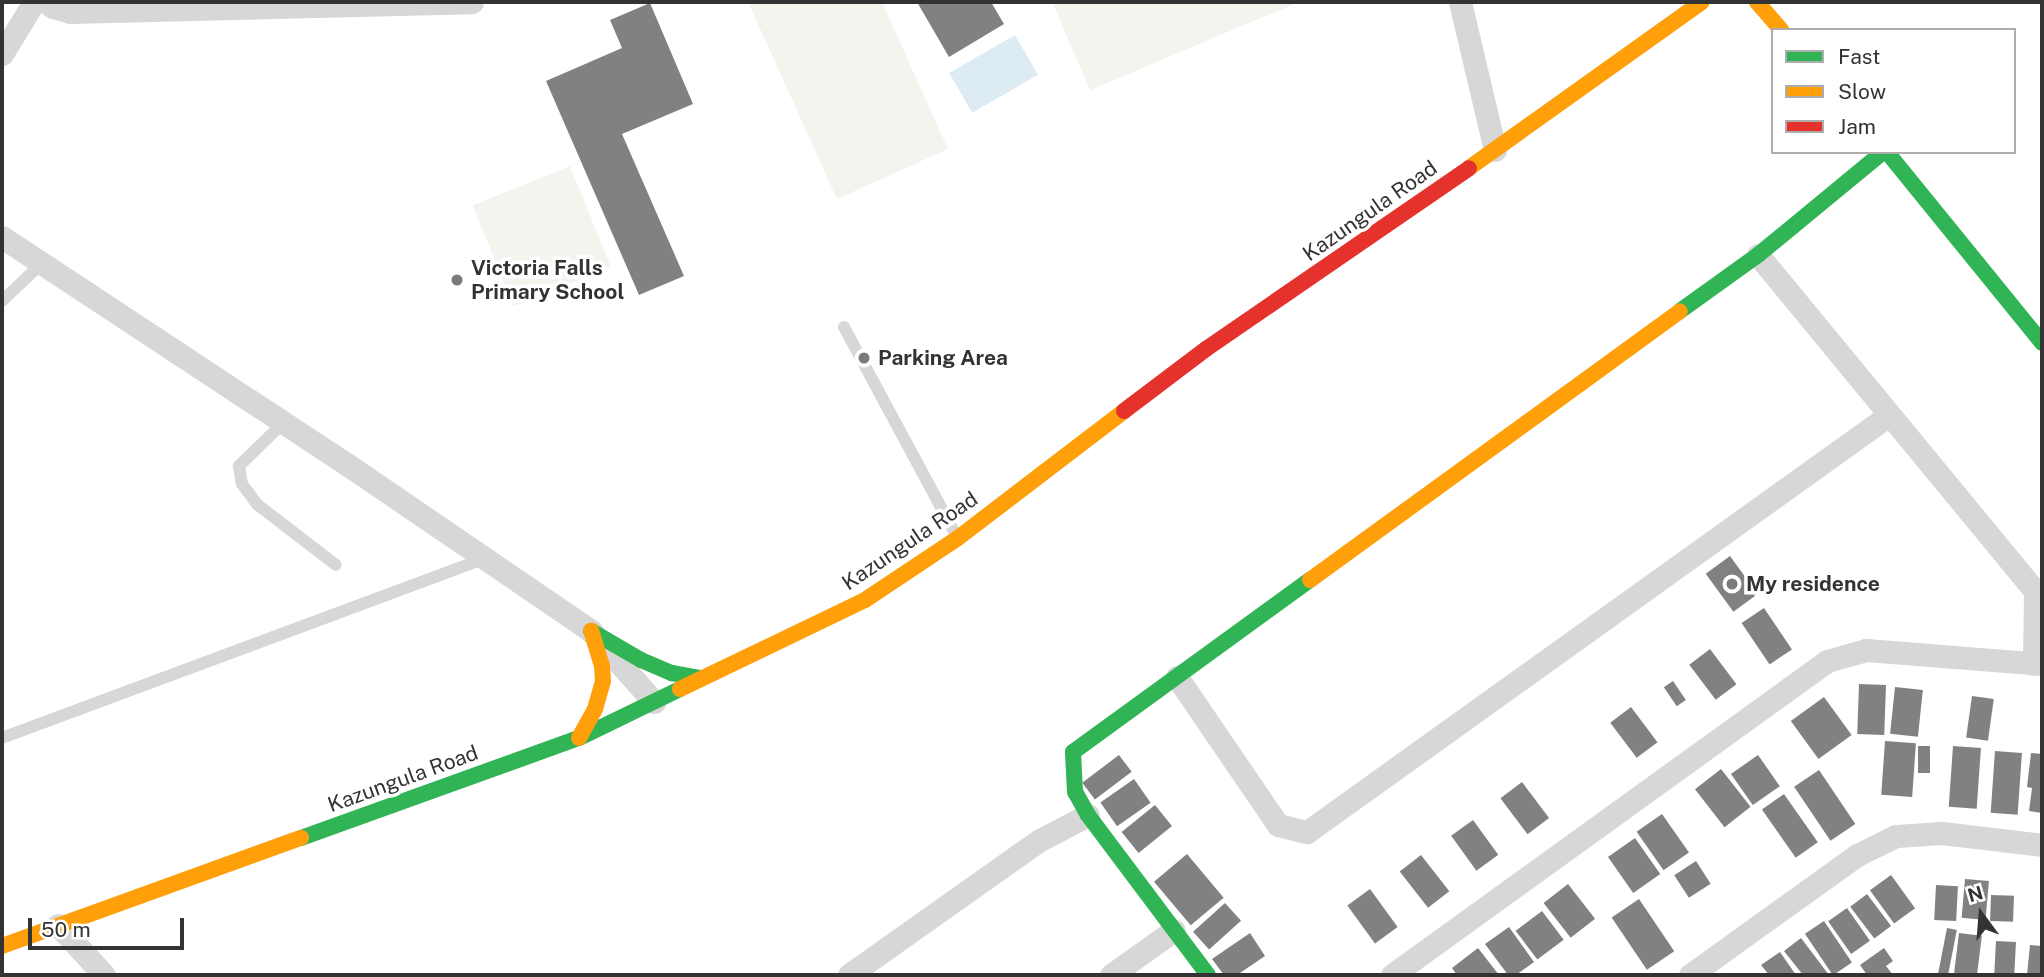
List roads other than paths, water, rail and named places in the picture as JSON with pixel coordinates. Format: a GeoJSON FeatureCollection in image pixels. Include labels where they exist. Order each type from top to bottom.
{"type":"FeatureCollection","features":[{"type":"Feature","properties":{"kind":"main road","name":"Kazungula Road"},"geometry":{"type":"LineString","coordinates":[[2,946],[579,738],[865,600],[958,538],[1206,349],[1495,150],[1702,2]]}},
{"type":"Feature","properties":{"kind":"main road"},"geometry":{"type":"LineString","coordinates":[[1757,2],[1779,28]]}},
{"type":"Feature","properties":{"kind":"main road"},"geometry":{"type":"LineString","coordinates":[[1208,975],[1088,815],[1075,792],[1073,752],[1758,255],[1883,154]]}},
{"type":"Feature","properties":{"kind":"main road"},"geometry":{"type":"LineString","coordinates":[[1887,154],[2042,343]]}},
{"type":"Feature","properties":{"kind":"main road"},"geometry":{"type":"LineString","coordinates":[[591,631],[641,660],[672,673],[701,678]]}},
{"type":"Feature","properties":{"kind":"main road"},"geometry":{"type":"LineString","coordinates":[[579,738],[595,709],[603,681],[602,666],[591,631]]}},
{"type":"Feature","properties":{"kind":"street"},"geometry":{"type":"LineString","coordinates":[[2,54],[34,2]]}},
{"type":"Feature","properties":{"kind":"street"},"geometry":{"type":"LineString","coordinates":[[46,2],[70,12],[472,2]]}},
{"type":"Feature","properties":{"kind":"street"},"geometry":{"type":"LineString","coordinates":[[1460,2],[1495,150]]}},
{"type":"Feature","properties":{"kind":"street"},"geometry":{"type":"LineString","coordinates":[[2,237],[422,515],[591,631],[654,702]]}},
{"type":"Feature","properties":{"kind":"street"},"geometry":{"type":"LineString","coordinates":[[1392,975],[1827,661],[1866,650],[2038,664],[2035,591],[1758,255]]}},
{"type":"Feature","properties":{"kind":"street"},"geometry":{"type":"LineString","coordinates":[[1177,677],[1278,825],[1307,832],[1889,415]]}},
{"type":"Feature","properties":{"kind":"street"},"geometry":{"type":"LineString","coordinates":[[849,975],[1040,840],[1088,815]]}},
{"type":"Feature","properties":{"kind":"street"},"geometry":{"type":"LineString","coordinates":[[1689,975],[1857,855],[1896,836],[1942,833],[2042,845]]}},
{"type":"Feature","properties":{"kind":"street"},"geometry":{"type":"LineString","coordinates":[[58,925],[104,975]]}},
{"type":"Feature","properties":{"kind":"street"},"geometry":{"type":"LineString","coordinates":[[1111,975],[1174,930]]}},
{"type":"Feature","properties":{"kind":"lane"},"geometry":{"type":"LineString","coordinates":[[2,301],[42,263]]}},
{"type":"Feature","properties":{"kind":"lane"},"geometry":{"type":"LineString","coordinates":[[844,327],[958,538]]}},
{"type":"Feature","properties":{"kind":"lane"},"geometry":{"type":"LineString","coordinates":[[283,423],[239,466],[242,484],[258,505],[336,565]]}},
{"type":"Feature","properties":{"kind":"lane"},"geometry":{"type":"LineString","coordinates":[[2,738],[483,559]]}},
{"type":"Feature","properties":{"kind":"place","name":"Victoria Falls Primary School"},"geometry":{"type":"Point","coordinates":[457,280]}},
{"type":"Feature","properties":{"kind":"place","name":"Parking Area"},"geometry":{"type":"Point","coordinates":[864,358]}},
{"type":"Feature","properties":{"kind":"place","name":"My residence"},"geometry":{"type":"Point","coordinates":[1732,584]}}]}
